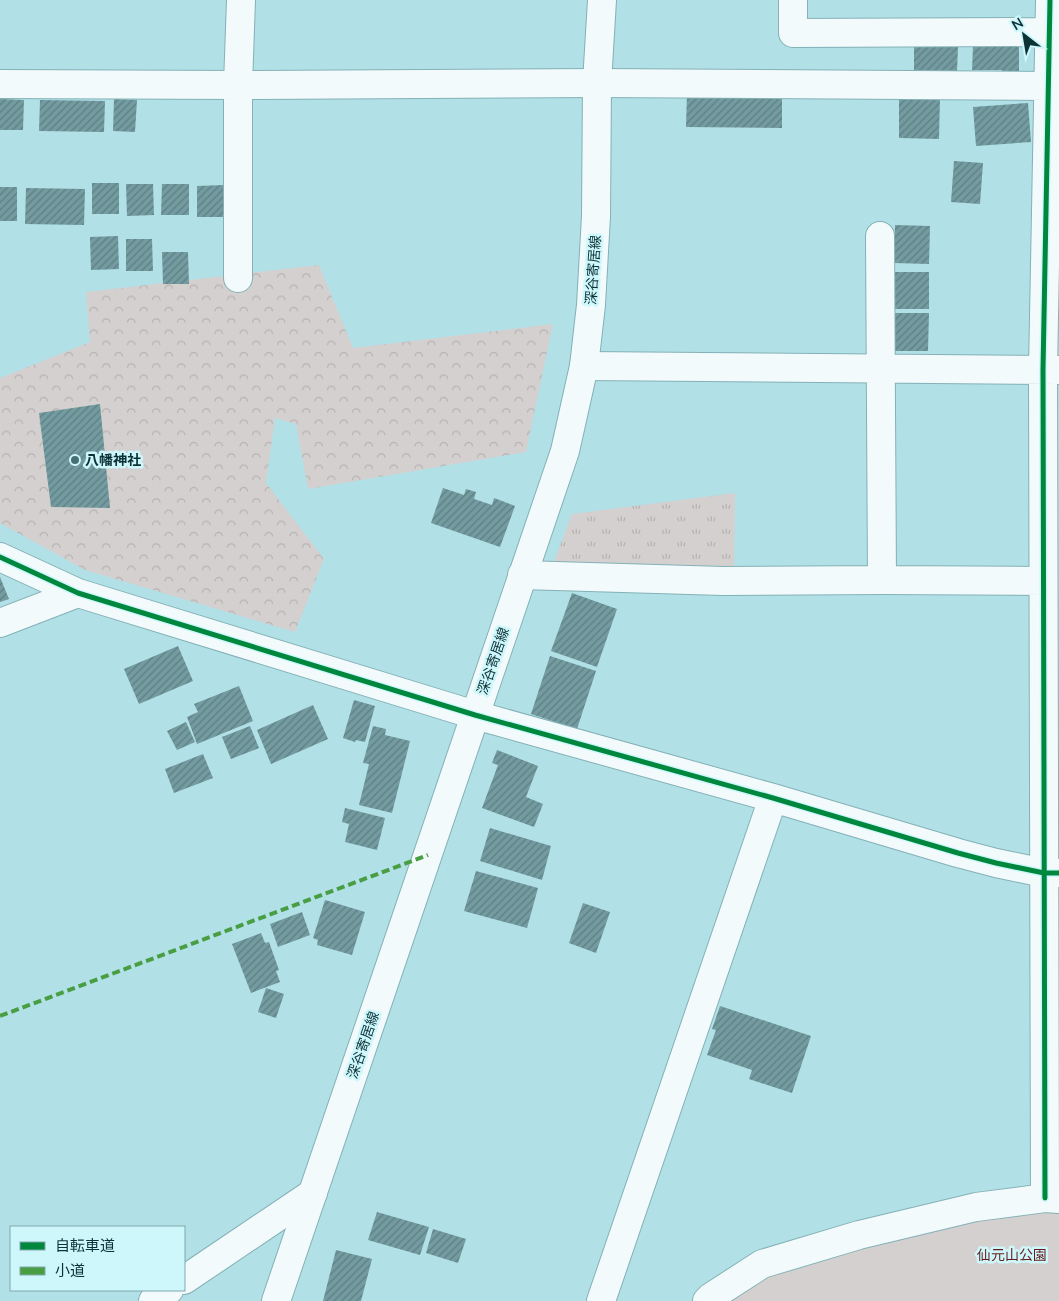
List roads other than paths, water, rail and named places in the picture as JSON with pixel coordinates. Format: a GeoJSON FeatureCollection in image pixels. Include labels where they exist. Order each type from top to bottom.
{"type":"FeatureCollection","features":[{"type":"Feature","properties":{"kind":"street"},"geometry":{"type":"LineString","coordinates":[[238,278],[238,85],[241,0]]}},
{"type":"Feature","properties":{"kind":"street","name":"深谷寄居線"},"geometry":{"type":"LineString","coordinates":[[276,1301],[565,451],[584,366],[591,305],[596,216],[597,83],[602,0]]}},
{"type":"Feature","properties":{"kind":"street"},"geometry":{"type":"LineString","coordinates":[[793,0],[793,33],[1049,32]]}},
{"type":"Feature","properties":{"kind":"street"},"geometry":{"type":"LineString","coordinates":[[707,1301],[762,1264],[841,1240],[976,1207],[1052,1198],[1051,873],[1043,581],[1051,370],[1047,86],[1050,0]]}},
{"type":"Feature","properties":{"kind":"street"},"geometry":{"type":"LineString","coordinates":[[0,84],[597,83],[1047,86]]}},
{"type":"Feature","properties":{"kind":"street"},"geometry":{"type":"LineString","coordinates":[[880,236],[882,580]]}},
{"type":"Feature","properties":{"kind":"street"},"geometry":{"type":"LineString","coordinates":[[584,366],[1051,370]]}},
{"type":"Feature","properties":{"kind":"street"},"geometry":{"type":"LineString","coordinates":[[0,557],[78,593],[475,715],[773,798],[958,853],[996,863],[1051,873]]}},
{"type":"Feature","properties":{"kind":"street"},"geometry":{"type":"LineString","coordinates":[[522,575],[722,581],[1043,581]]}},
{"type":"Feature","properties":{"kind":"street"},"geometry":{"type":"LineString","coordinates":[[0,623],[78,593]]}},
{"type":"Feature","properties":{"kind":"street"},"geometry":{"type":"LineString","coordinates":[[601,1301],[773,798]]}},
{"type":"Feature","properties":{"kind":"street"},"geometry":{"type":"LineString","coordinates":[[185,1279],[312,1192]]}},
{"type":"Feature","properties":{"kind":"street"},"geometry":{"type":"LineString","coordinates":[[153,1301],[168,1291]]}},
{"type":"Feature","properties":{"kind":"place","name":"八幡神社"},"geometry":{"type":"Point","coordinates":[75,460]}},
{"type":"Feature","properties":{"kind":"park label","name":"仙元山公園"},"geometry":{"type":"Point","coordinates":[1012,1255]}}]}
